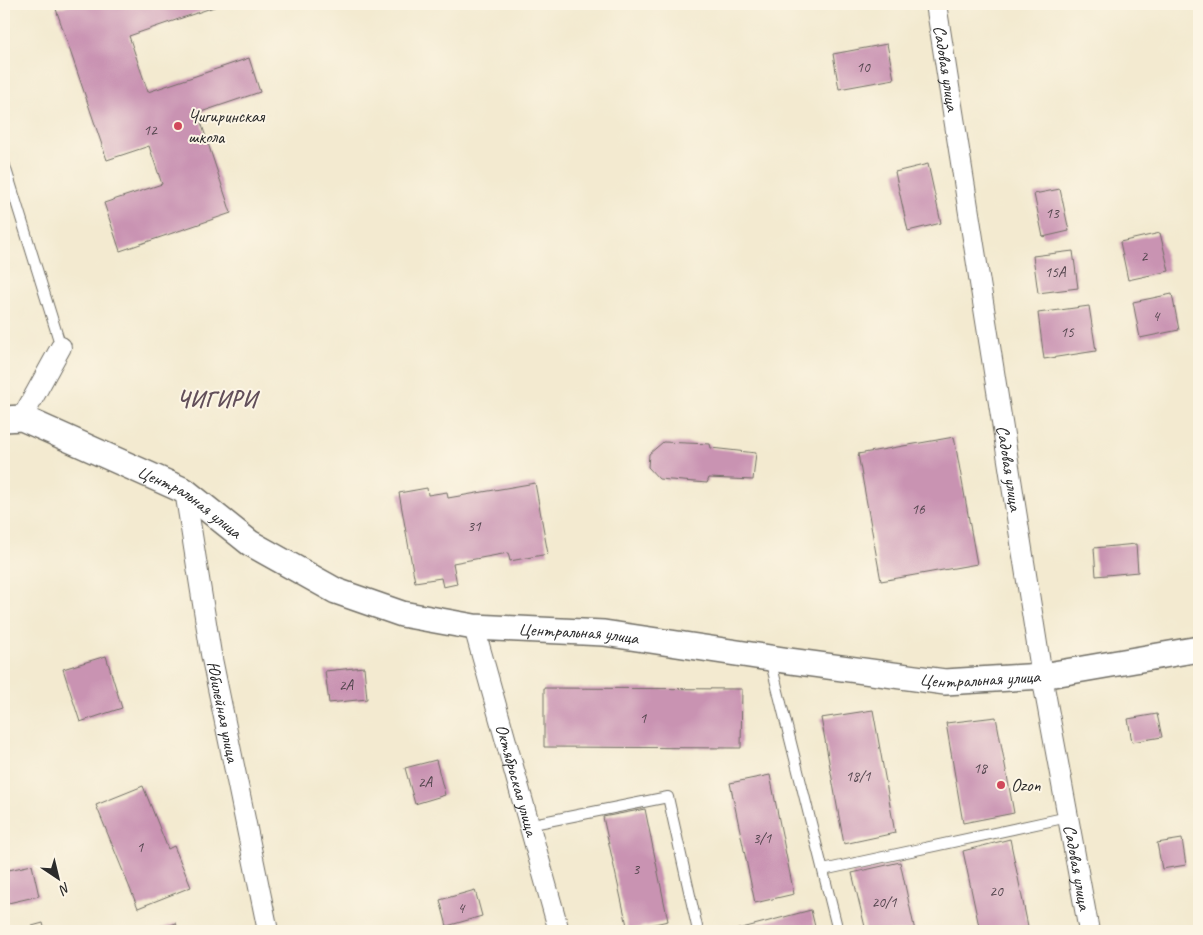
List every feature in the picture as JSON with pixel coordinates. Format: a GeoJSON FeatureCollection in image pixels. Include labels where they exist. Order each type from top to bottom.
{"type":"FeatureCollection","features":[{"type":"Feature","properties":{"kind":"street","name":"Садовая улица"},"geometry":{"type":"LineString","coordinates":[[936,4],[1042,676],[1089,931]]}},
{"type":"Feature","properties":{"kind":"street"},"geometry":{"type":"LineString","coordinates":[[13,419],[61,346]]}},
{"type":"Feature","properties":{"kind":"street","name":"Центральная улица"},"geometry":{"type":"LineString","coordinates":[[13,419],[185,491],[250,544],[336,591],[402,614],[474,628],[604,633],[945,682],[1042,676],[1199,648]]}},
{"type":"Feature","properties":{"kind":"street","name":"Юбилейная улица"},"geometry":{"type":"LineString","coordinates":[[185,491],[211,654],[268,931]]}},
{"type":"Feature","properties":{"kind":"street","name":"Октябрьская улица"},"geometry":{"type":"LineString","coordinates":[[474,628],[559,931]]}},
{"type":"Feature","properties":{"kind":"lane"},"geometry":{"type":"LineString","coordinates":[[4,163],[61,346]]}},
{"type":"Feature","properties":{"kind":"lane"},"geometry":{"type":"LineString","coordinates":[[770,658],[838,931]]}},
{"type":"Feature","properties":{"kind":"lane"},"geometry":{"type":"LineString","coordinates":[[528,825],[668,797],[698,931]]}},
{"type":"Feature","properties":{"kind":"lane"},"geometry":{"type":"LineString","coordinates":[[823,870],[1068,817]]}},
{"type":"Feature","properties":{"kind":"building"},"geometry":{"type":"Polygon","coordinates":[[[72,4],[223,4],[129,36],[148,92],[249,58],[260,92],[198,113],[231,213],[120,251],[104,203],[162,184],[149,146],[107,160],[56,9],[72,4]]]}},
{"type":"Feature","properties":{"kind":"building"},"geometry":{"type":"Polygon","coordinates":[[[887,44],[894,79],[839,89],[833,54],[887,44]]]}},
{"type":"Feature","properties":{"kind":"building"},"geometry":{"type":"Polygon","coordinates":[[[928,164],[941,223],[908,231],[895,172],[928,164]]]}},
{"type":"Feature","properties":{"kind":"building"},"geometry":{"type":"Polygon","coordinates":[[[1060,189],[1069,231],[1043,237],[1034,194],[1060,189]]]}},
{"type":"Feature","properties":{"kind":"building"},"geometry":{"type":"Polygon","coordinates":[[[1160,233],[1169,271],[1128,280],[1120,242],[1160,233]]]}},
{"type":"Feature","properties":{"kind":"building"},"geometry":{"type":"Polygon","coordinates":[[[1073,251],[1078,288],[1038,293],[1033,256],[1073,251]]]}},
{"type":"Feature","properties":{"kind":"building"},"geometry":{"type":"Polygon","coordinates":[[[1172,294],[1179,330],[1140,338],[1133,302],[1172,294]]]}},
{"type":"Feature","properties":{"kind":"building"},"geometry":{"type":"Polygon","coordinates":[[[1089,306],[1096,351],[1044,359],[1038,313],[1089,306]]]}},
{"type":"Feature","properties":{"kind":"building"},"geometry":{"type":"Polygon","coordinates":[[[954,437],[977,564],[881,581],[858,454],[954,437]]]}},
{"type":"Feature","properties":{"kind":"building"},"geometry":{"type":"Polygon","coordinates":[[[663,442],[710,444],[711,448],[756,453],[753,480],[709,478],[707,483],[659,479],[648,467],[649,454],[663,442]]]}},
{"type":"Feature","properties":{"kind":"building"},"geometry":{"type":"Polygon","coordinates":[[[535,483],[548,554],[510,561],[508,553],[453,563],[457,584],[443,587],[441,578],[415,582],[399,493],[427,488],[428,495],[447,492],[448,498],[535,483]]]}},
{"type":"Feature","properties":{"kind":"building"},"geometry":{"type":"Polygon","coordinates":[[[1136,544],[1138,572],[1096,576],[1094,548],[1136,544]]]}},
{"type":"Feature","properties":{"kind":"building"},"geometry":{"type":"Polygon","coordinates":[[[106,656],[122,708],[80,722],[63,669],[106,656]]]}},
{"type":"Feature","properties":{"kind":"building"},"geometry":{"type":"Polygon","coordinates":[[[364,667],[367,699],[329,703],[325,671],[364,667]]]}},
{"type":"Feature","properties":{"kind":"building"},"geometry":{"type":"Polygon","coordinates":[[[544,688],[742,689],[741,748],[544,747],[544,688]]]}},
{"type":"Feature","properties":{"kind":"building"},"geometry":{"type":"Polygon","coordinates":[[[873,710],[895,833],[844,844],[821,718],[873,710]]]}},
{"type":"Feature","properties":{"kind":"building"},"geometry":{"type":"Polygon","coordinates":[[[1157,714],[1162,737],[1132,742],[1128,719],[1157,714]]]}},
{"type":"Feature","properties":{"kind":"building"},"geometry":{"type":"Polygon","coordinates":[[[996,717],[1014,813],[963,823],[946,723],[996,717]]]}},
{"type":"Feature","properties":{"kind":"building"},"geometry":{"type":"Polygon","coordinates":[[[436,760],[445,795],[415,804],[405,768],[436,760]]]}},
{"type":"Feature","properties":{"kind":"building"},"geometry":{"type":"Polygon","coordinates":[[[770,775],[794,894],[755,903],[730,783],[770,775]]]}},
{"type":"Feature","properties":{"kind":"building"},"geometry":{"type":"Polygon","coordinates":[[[143,786],[168,849],[174,846],[191,887],[138,908],[96,805],[143,786]]]}},
{"type":"Feature","properties":{"kind":"building"},"geometry":{"type":"Polygon","coordinates":[[[645,809],[668,921],[628,930],[603,817],[645,809]]]}},
{"type":"Feature","properties":{"kind":"building"},"geometry":{"type":"Polygon","coordinates":[[[1010,839],[1029,931],[980,931],[963,851],[1010,839]]]}},
{"type":"Feature","properties":{"kind":"building"},"geometry":{"type":"Polygon","coordinates":[[[1182,839],[1186,865],[1162,869],[1157,843],[1182,839]]]}},
{"type":"Feature","properties":{"kind":"building"},"geometry":{"type":"Polygon","coordinates":[[[900,862],[915,931],[866,931],[852,873],[900,862]]]}},
{"type":"Feature","properties":{"kind":"building"},"geometry":{"type":"Polygon","coordinates":[[[32,865],[39,896],[4,904],[4,871],[32,865]]]}},
{"type":"Feature","properties":{"kind":"building"},"geometry":{"type":"Polygon","coordinates":[[[475,890],[482,916],[447,926],[440,900],[475,890]]]}},
{"type":"Feature","properties":{"kind":"building"},"geometry":{"type":"Polygon","coordinates":[[[811,910],[816,931],[731,931],[811,910]]]}},
{"type":"Feature","properties":{"kind":"building"},"geometry":{"type":"Polygon","coordinates":[[[43,923],[45,931],[14,931],[43,923]]]}},
{"type":"Feature","properties":{"kind":"building"},"geometry":{"type":"Polygon","coordinates":[[[176,923],[179,931],[155,931],[176,923]]]}},
{"type":"Feature","properties":{"kind":"place","name":"Чигиринская школа"},"geometry":{"type":"Point","coordinates":[178,126]}},
{"type":"Feature","properties":{"kind":"place","name":"Ozon"},"geometry":{"type":"Point","coordinates":[1001,785]}},
{"type":"Feature","properties":{"kind":"district","name":"ЧИГИРИ"},"geometry":{"type":"Point","coordinates":[217,399]}}]}
